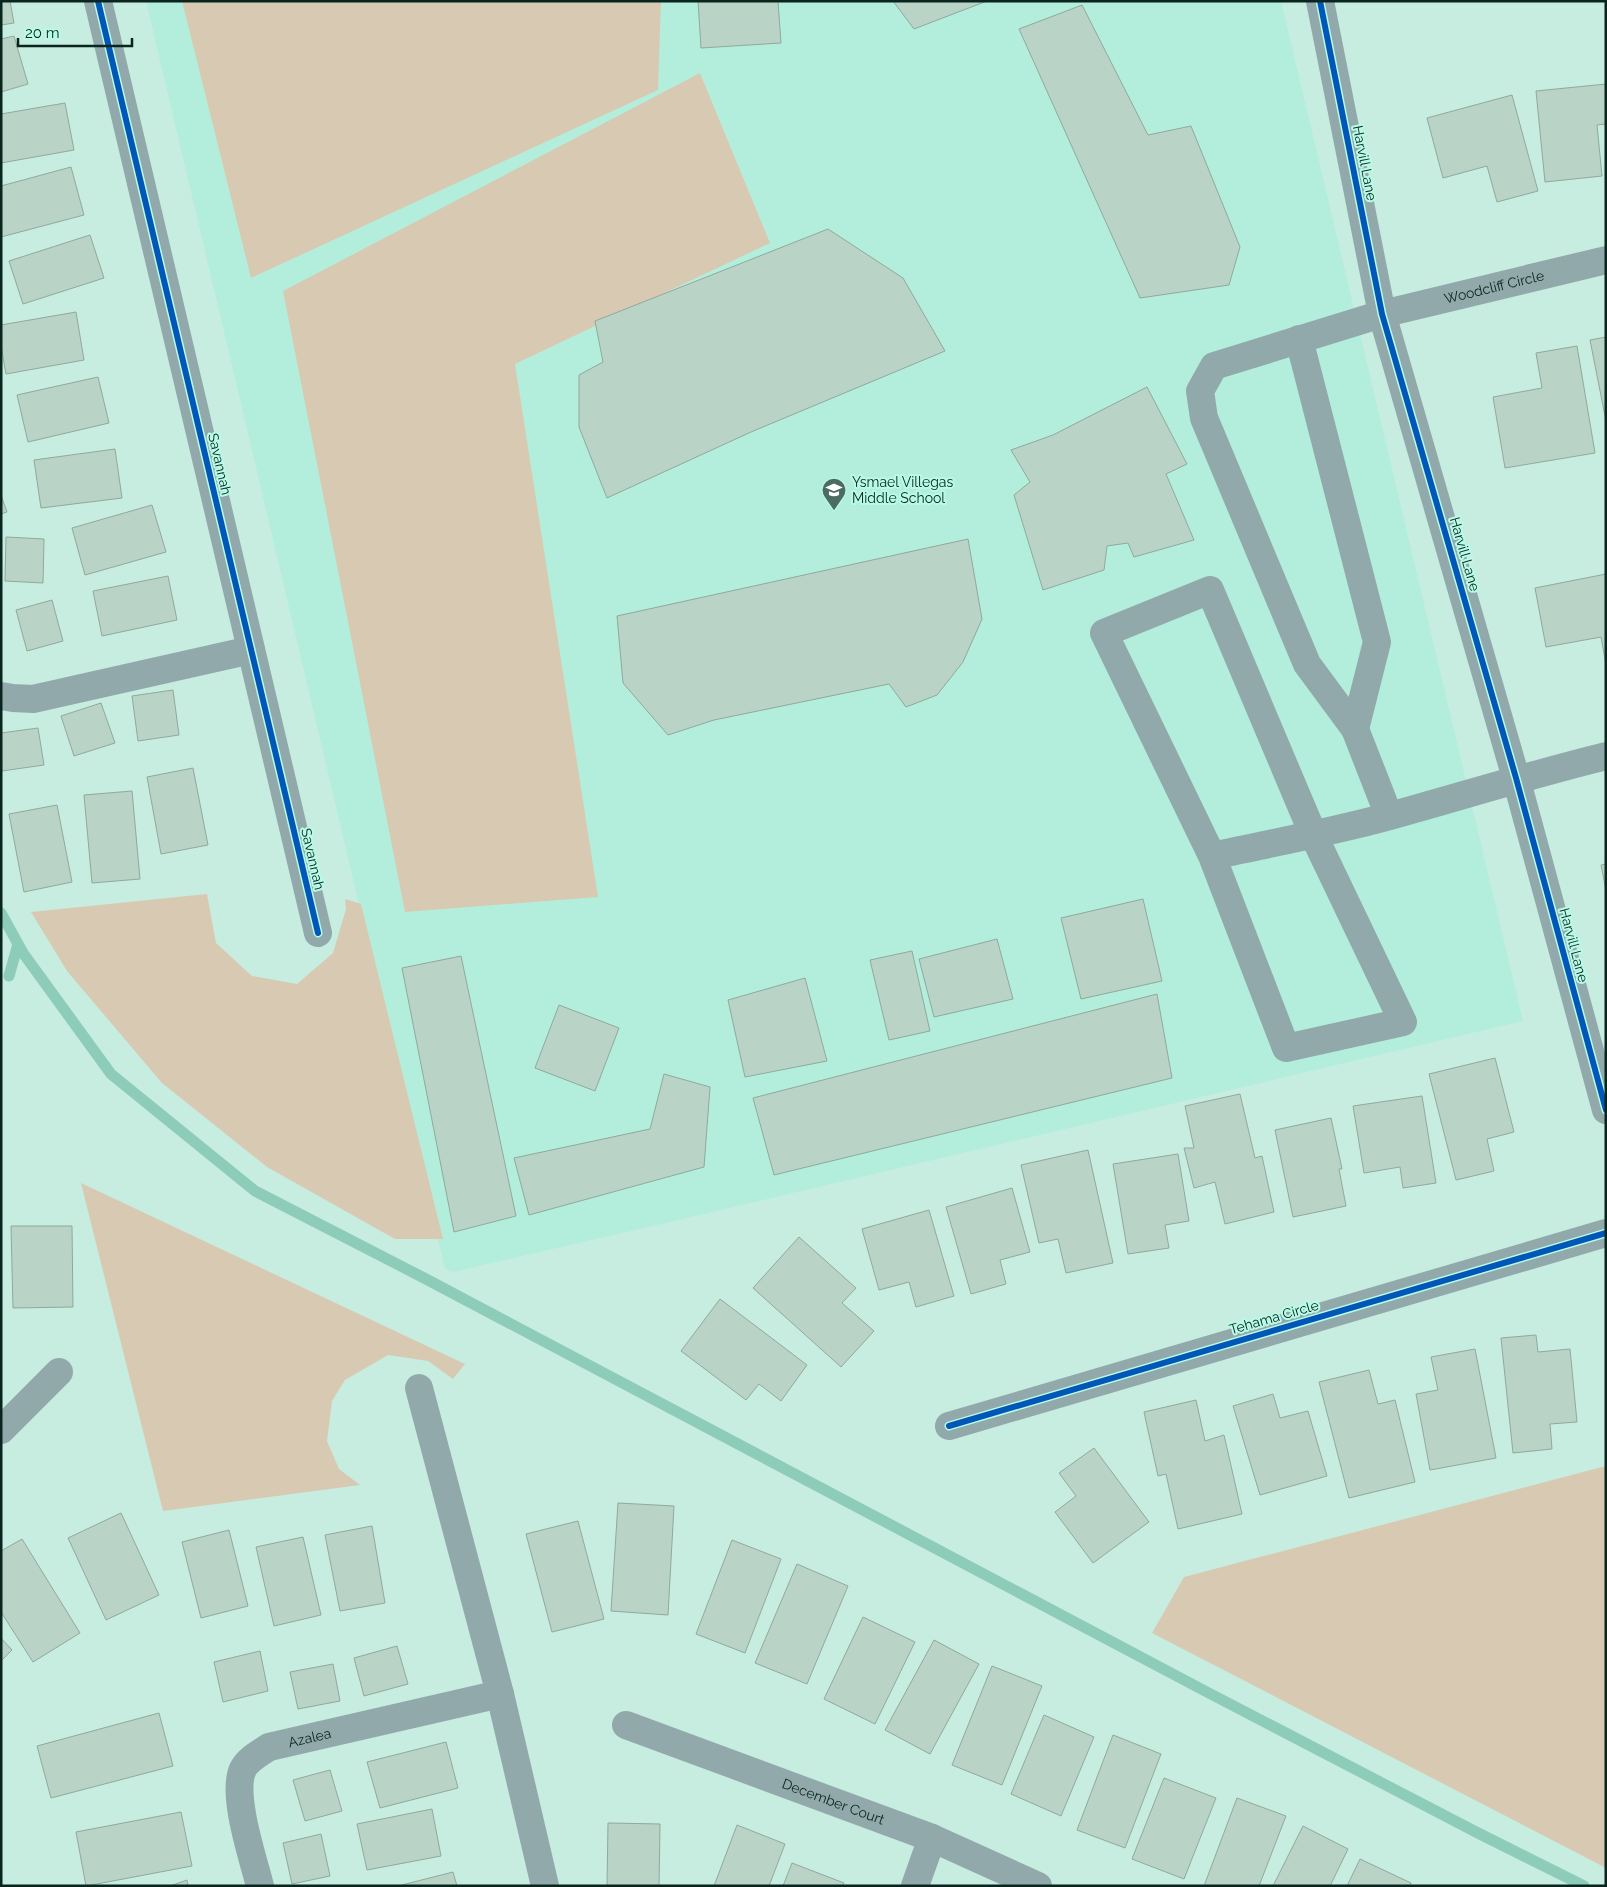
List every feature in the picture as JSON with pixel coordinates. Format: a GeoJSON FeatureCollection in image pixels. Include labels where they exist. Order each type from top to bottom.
{"type":"FeatureCollection","features":[{"type":"Feature","properties":{"kind":"street","name":"Savannah"},"geometry":{"type":"LineString","coordinates":[[98,1],[318,934]]}},
{"type":"Feature","properties":{"kind":"street","name":"Harvill Lane"},"geometry":{"type":"LineString","coordinates":[[1320,1],[1382,314],[1516,778],[1606,1110]]}},
{"type":"Feature","properties":{"kind":"street","name":"Woodcliff Circle"},"geometry":{"type":"LineString","coordinates":[[1389,816],[1355,729],[1307,664],[1204,418],[1200,391],[1214,366],[1382,314],[1606,260]]}},
{"type":"Feature","properties":{"kind":"street"},"geometry":{"type":"LineString","coordinates":[[1299,339],[1377,642],[1355,729]]}},
{"type":"Feature","properties":{"kind":"street"},"geometry":{"type":"LineString","coordinates":[[1210,590],[1313,834],[1403,1022],[1286,1048],[1212,856],[1104,633],[1210,590]]}},
{"type":"Feature","properties":{"kind":"street"},"geometry":{"type":"LineString","coordinates":[[1,696],[33,699],[251,650]]}},
{"type":"Feature","properties":{"kind":"street"},"geometry":{"type":"LineString","coordinates":[[1212,856],[1389,816],[1516,778],[1606,756]]}},
{"type":"Feature","properties":{"kind":"street","name":"Tehama Circle"},"geometry":{"type":"LineString","coordinates":[[949,1426],[1606,1233]]}},
{"type":"Feature","properties":{"kind":"street"},"geometry":{"type":"LineString","coordinates":[[1,1430],[59,1372]]}},
{"type":"Feature","properties":{"kind":"street"},"geometry":{"type":"LineString","coordinates":[[419,1388],[500,1694],[545,1886]]}},
{"type":"Feature","properties":{"kind":"street","name":"Azalea"},"geometry":{"type":"LineString","coordinates":[[260,1886],[240,1802],[239,1783],[243,1768],[254,1756],[269,1747],[500,1694]]}},
{"type":"Feature","properties":{"kind":"street","name":"December Court"},"geometry":{"type":"LineString","coordinates":[[626,1725],[932,1838],[1038,1886]]}},
{"type":"Feature","properties":{"kind":"street"},"geometry":{"type":"LineString","coordinates":[[915,1886],[932,1838]]}},
{"type":"Feature","properties":{"kind":"shaded area","name":"Ysmael Villegas Middle School"},"geometry":{"type":"Polygon","coordinates":[[[146,1],[1281,1],[1523,1021],[453,1272],[445,1269],[146,1]]]}},
{"type":"Feature","properties":{"kind":"shaded area"},"geometry":{"type":"Polygon","coordinates":[[[182,1],[661,1],[658,90],[251,278],[182,1]]]}},
{"type":"Feature","properties":{"kind":"shaded area"},"geometry":{"type":"Polygon","coordinates":[[[700,73],[770,243],[515,364],[598,897],[405,912],[283,291],[700,73]]]}},
{"type":"Feature","properties":{"kind":"shaded area"},"geometry":{"type":"Polygon","coordinates":[[[207,894],[216,943],[252,976],[297,984],[333,953],[346,909],[345,899],[361,904],[443,1239],[395,1239],[267,1167],[162,1083],[67,971],[31,912],[207,894]]]}},
{"type":"Feature","properties":{"kind":"shaded area"},"geometry":{"type":"Polygon","coordinates":[[[81,1183],[465,1364],[453,1379],[428,1361],[388,1355],[345,1380],[332,1401],[327,1441],[339,1469],[360,1485],[163,1511],[81,1183]]]}},
{"type":"Feature","properties":{"kind":"shaded area"},"geometry":{"type":"Polygon","coordinates":[[[1606,1466],[1606,1868],[1152,1633],[1184,1577],[1606,1466]]]}},
{"type":"Feature","properties":{"kind":"building"},"geometry":{"type":"Polygon","coordinates":[[[1,1],[10,1],[14,23],[1,25],[1,1]]]}},
{"type":"Feature","properties":{"kind":"building"},"geometry":{"type":"Polygon","coordinates":[[[698,1],[778,1],[781,43],[701,48],[698,1]]]}},
{"type":"Feature","properties":{"kind":"building"},"geometry":{"type":"Polygon","coordinates":[[[893,1],[987,1],[914,29],[893,1]]]}},
{"type":"Feature","properties":{"kind":"building"},"geometry":{"type":"Polygon","coordinates":[[[1082,5],[1148,135],[1191,126],[1240,247],[1229,285],[1140,298],[1019,29],[1082,5]]]}},
{"type":"Feature","properties":{"kind":"building"},"geometry":{"type":"Polygon","coordinates":[[[14,36],[28,84],[1,92],[1,39],[14,36]]]}},
{"type":"Feature","properties":{"kind":"building"},"geometry":{"type":"Polygon","coordinates":[[[1606,84],[1606,124],[1597,125],[1602,176],[1545,182],[1536,91],[1606,84]]]}},
{"type":"Feature","properties":{"kind":"building"},"geometry":{"type":"Polygon","coordinates":[[[1512,95],[1538,191],[1497,202],[1487,166],[1443,178],[1427,118],[1512,95]]]}},
{"type":"Feature","properties":{"kind":"building"},"geometry":{"type":"Polygon","coordinates":[[[65,103],[74,150],[1,163],[1,114],[65,103]]]}},
{"type":"Feature","properties":{"kind":"building"},"geometry":{"type":"Polygon","coordinates":[[[71,167],[84,215],[1,237],[1,186],[71,167]]]}},
{"type":"Feature","properties":{"kind":"building"},"geometry":{"type":"Polygon","coordinates":[[[828,229],[903,278],[945,351],[751,432],[607,498],[579,427],[579,375],[603,362],[595,321],[828,229]]]}},
{"type":"Feature","properties":{"kind":"building"},"geometry":{"type":"Polygon","coordinates":[[[90,235],[104,278],[23,304],[9,261],[90,235]]]}},
{"type":"Feature","properties":{"kind":"building"},"geometry":{"type":"Polygon","coordinates":[[[76,312],[84,360],[6,374],[1,346],[1,325],[76,312]]]}},
{"type":"Feature","properties":{"kind":"building"},"geometry":{"type":"Polygon","coordinates":[[[1606,337],[1606,421],[1590,340],[1606,337]]]}},
{"type":"Feature","properties":{"kind":"building"},"geometry":{"type":"Polygon","coordinates":[[[1577,346],[1595,453],[1505,468],[1493,397],[1542,388],[1536,353],[1577,346]]]}},
{"type":"Feature","properties":{"kind":"building"},"geometry":{"type":"Polygon","coordinates":[[[98,377],[109,423],[28,442],[17,395],[98,377]]]}},
{"type":"Feature","properties":{"kind":"building"},"geometry":{"type":"Polygon","coordinates":[[[1147,387],[1187,464],[1166,474],[1194,540],[1134,557],[1128,543],[1107,546],[1104,570],[1043,590],[1014,495],[1030,482],[1011,450],[1053,435],[1147,387]]]}},
{"type":"Feature","properties":{"kind":"building"},"geometry":{"type":"Polygon","coordinates":[[[115,449],[122,498],[41,508],[34,460],[115,449]]]}},
{"type":"Feature","properties":{"kind":"building"},"geometry":{"type":"Polygon","coordinates":[[[1,495],[7,512],[1,514],[1,495]]]}},
{"type":"Feature","properties":{"kind":"building"},"geometry":{"type":"Polygon","coordinates":[[[152,505],[166,552],[85,575],[72,528],[152,505]]]}},
{"type":"Feature","properties":{"kind":"building"},"geometry":{"type":"Polygon","coordinates":[[[6,537],[44,539],[43,583],[5,581],[6,537]]]}},
{"type":"Feature","properties":{"kind":"building"},"geometry":{"type":"Polygon","coordinates":[[[968,539],[982,619],[963,662],[937,695],[906,707],[889,684],[714,720],[668,735],[623,683],[617,616],[968,539]]]}},
{"type":"Feature","properties":{"kind":"building"},"geometry":{"type":"Polygon","coordinates":[[[1606,574],[1606,664],[1601,637],[1546,647],[1535,588],[1606,574]]]}},
{"type":"Feature","properties":{"kind":"building"},"geometry":{"type":"Polygon","coordinates":[[[168,576],[177,620],[102,636],[93,591],[168,576]]]}},
{"type":"Feature","properties":{"kind":"building"},"geometry":{"type":"Polygon","coordinates":[[[52,600],[63,641],[27,651],[16,610],[52,600]]]}},
{"type":"Feature","properties":{"kind":"building"},"geometry":{"type":"Polygon","coordinates":[[[173,690],[179,735],[138,741],[132,696],[173,690]]]}},
{"type":"Feature","properties":{"kind":"building"},"geometry":{"type":"Polygon","coordinates":[[[101,703],[115,743],[74,756],[61,716],[101,703]]]}},
{"type":"Feature","properties":{"kind":"building"},"geometry":{"type":"Polygon","coordinates":[[[38,728],[44,765],[2,771],[1,733],[38,728]]]}},
{"type":"Feature","properties":{"kind":"building"},"geometry":{"type":"Polygon","coordinates":[[[193,768],[208,845],[161,854],[147,777],[193,768]]]}},
{"type":"Feature","properties":{"kind":"building"},"geometry":{"type":"Polygon","coordinates":[[[132,791],[140,879],[92,883],[84,795],[132,791]]]}},
{"type":"Feature","properties":{"kind":"building"},"geometry":{"type":"Polygon","coordinates":[[[57,805],[72,882],[24,892],[9,814],[57,805]]]}},
{"type":"Feature","properties":{"kind":"building"},"geometry":{"type":"Polygon","coordinates":[[[1606,864],[1606,890],[1601,865],[1606,864]]]}},
{"type":"Feature","properties":{"kind":"building"},"geometry":{"type":"Polygon","coordinates":[[[1143,899],[1162,981],[1081,999],[1061,918],[1143,899]]]}},
{"type":"Feature","properties":{"kind":"building"},"geometry":{"type":"Polygon","coordinates":[[[997,939],[1013,999],[934,1017],[919,959],[997,939]]]}},
{"type":"Feature","properties":{"kind":"building"},"geometry":{"type":"Polygon","coordinates":[[[912,951],[930,1031],[889,1040],[870,960],[912,951]]]}},
{"type":"Feature","properties":{"kind":"building"},"geometry":{"type":"Polygon","coordinates":[[[461,956],[516,1216],[454,1232],[402,968],[461,956]]]}},
{"type":"Feature","properties":{"kind":"building"},"geometry":{"type":"Polygon","coordinates":[[[805,978],[827,1061],[745,1077],[728,1000],[805,978]]]}},
{"type":"Feature","properties":{"kind":"building"},"geometry":{"type":"Polygon","coordinates":[[[1157,994],[1172,1078],[774,1175],[753,1098],[1157,994]]]}},
{"type":"Feature","properties":{"kind":"building"},"geometry":{"type":"Polygon","coordinates":[[[559,1005],[619,1028],[595,1091],[535,1068],[559,1005]]]}},
{"type":"Feature","properties":{"kind":"building"},"geometry":{"type":"Polygon","coordinates":[[[1495,1058],[1514,1132],[1487,1139],[1494,1171],[1456,1180],[1429,1074],[1495,1058]]]}},
{"type":"Feature","properties":{"kind":"building"},"geometry":{"type":"Polygon","coordinates":[[[664,1074],[710,1087],[704,1167],[529,1215],[514,1158],[650,1129],[664,1074]]]}},
{"type":"Feature","properties":{"kind":"building"},"geometry":{"type":"Polygon","coordinates":[[[1240,1094],[1255,1158],[1262,1156],[1274,1212],[1225,1224],[1215,1182],[1194,1188],[1184,1148],[1194,1148],[1185,1106],[1240,1094]]]}},
{"type":"Feature","properties":{"kind":"building"},"geometry":{"type":"Polygon","coordinates":[[[1422,1096],[1436,1183],[1403,1188],[1400,1167],[1364,1173],[1353,1106],[1422,1096]]]}},
{"type":"Feature","properties":{"kind":"building"},"geometry":{"type":"Polygon","coordinates":[[[1331,1118],[1342,1169],[1339,1169],[1346,1206],[1293,1217],[1275,1130],[1331,1118]]]}},
{"type":"Feature","properties":{"kind":"building"},"geometry":{"type":"Polygon","coordinates":[[[1088,1150],[1113,1263],[1066,1273],[1058,1239],[1039,1243],[1021,1165],[1088,1150]]]}},
{"type":"Feature","properties":{"kind":"building"},"geometry":{"type":"Polygon","coordinates":[[[1178,1154],[1189,1221],[1165,1225],[1169,1248],[1128,1254],[1113,1164],[1178,1154]]]}},
{"type":"Feature","properties":{"kind":"building"},"geometry":{"type":"Polygon","coordinates":[[[1012,1188],[1030,1252],[1000,1260],[1006,1284],[971,1294],[946,1207],[1012,1188]]]}},
{"type":"Feature","properties":{"kind":"building"},"geometry":{"type":"Polygon","coordinates":[[[929,1210],[954,1296],[916,1307],[909,1282],[879,1290],[862,1229],[929,1210]]]}},
{"type":"Feature","properties":{"kind":"building"},"geometry":{"type":"Polygon","coordinates":[[[11,1226],[72,1226],[73,1307],[13,1308],[11,1226]]]}},
{"type":"Feature","properties":{"kind":"building"},"geometry":{"type":"Polygon","coordinates":[[[799,1237],[856,1288],[842,1303],[874,1331],[841,1367],[753,1288],[799,1237]]]}},
{"type":"Feature","properties":{"kind":"building"},"geometry":{"type":"Polygon","coordinates":[[[720,1299],[807,1365],[781,1401],[759,1384],[746,1400],[681,1351],[720,1299]]]}},
{"type":"Feature","properties":{"kind":"building"},"geometry":{"type":"Polygon","coordinates":[[[1536,1335],[1538,1352],[1570,1349],[1577,1422],[1550,1424],[1552,1449],[1513,1453],[1501,1338],[1536,1335]]]}},
{"type":"Feature","properties":{"kind":"building"},"geometry":{"type":"Polygon","coordinates":[[[1475,1349],[1496,1458],[1430,1470],[1416,1394],[1438,1390],[1431,1357],[1475,1349]]]}},
{"type":"Feature","properties":{"kind":"building"},"geometry":{"type":"Polygon","coordinates":[[[1369,1370],[1378,1404],[1395,1400],[1415,1482],[1349,1498],[1319,1382],[1369,1370]]]}},
{"type":"Feature","properties":{"kind":"building"},"geometry":{"type":"Polygon","coordinates":[[[1273,1394],[1280,1418],[1308,1411],[1327,1476],[1260,1495],[1233,1406],[1273,1394]]]}},
{"type":"Feature","properties":{"kind":"building"},"geometry":{"type":"Polygon","coordinates":[[[1196,1400],[1205,1441],[1224,1435],[1242,1514],[1178,1529],[1166,1474],[1158,1476],[1144,1412],[1196,1400]]]}},
{"type":"Feature","properties":{"kind":"building"},"geometry":{"type":"Polygon","coordinates":[[[1094,1448],[1149,1522],[1093,1563],[1055,1512],[1076,1496],[1059,1473],[1094,1448]]]}},
{"type":"Feature","properties":{"kind":"building"},"geometry":{"type":"Polygon","coordinates":[[[618,1503],[674,1506],[668,1615],[611,1611],[618,1503]]]}},
{"type":"Feature","properties":{"kind":"building"},"geometry":{"type":"Polygon","coordinates":[[[121,1513],[159,1595],[106,1620],[68,1538],[121,1513]]]}},
{"type":"Feature","properties":{"kind":"building"},"geometry":{"type":"Polygon","coordinates":[[[578,1521],[604,1619],[552,1632],[526,1534],[578,1521]]]}},
{"type":"Feature","properties":{"kind":"building"},"geometry":{"type":"Polygon","coordinates":[[[372,1526],[385,1603],[340,1611],[325,1535],[372,1526]]]}},
{"type":"Feature","properties":{"kind":"building"},"geometry":{"type":"Polygon","coordinates":[[[229,1530],[248,1606],[201,1618],[182,1542],[229,1530]]]}},
{"type":"Feature","properties":{"kind":"building"},"geometry":{"type":"Polygon","coordinates":[[[303,1537],[321,1615],[274,1626],[256,1547],[303,1537]]]}},
{"type":"Feature","properties":{"kind":"building"},"geometry":{"type":"Polygon","coordinates":[[[22,1539],[80,1633],[33,1662],[1,1612],[1,1551],[22,1539]]]}},
{"type":"Feature","properties":{"kind":"building"},"geometry":{"type":"Polygon","coordinates":[[[732,1540],[781,1559],[745,1653],[696,1634],[732,1540]]]}},
{"type":"Feature","properties":{"kind":"building"},"geometry":{"type":"Polygon","coordinates":[[[797,1564],[848,1586],[807,1684],[755,1663],[797,1564]]]}},
{"type":"Feature","properties":{"kind":"building"},"geometry":{"type":"Polygon","coordinates":[[[863,1617],[915,1642],[875,1724],[824,1699],[863,1617]]]}},
{"type":"Feature","properties":{"kind":"building"},"geometry":{"type":"Polygon","coordinates":[[[1,1638],[12,1650],[1,1661],[1,1638]]]}},
{"type":"Feature","properties":{"kind":"building"},"geometry":{"type":"Polygon","coordinates":[[[934,1640],[979,1664],[930,1754],[885,1730],[934,1640]]]}},
{"type":"Feature","properties":{"kind":"building"},"geometry":{"type":"Polygon","coordinates":[[[397,1646],[408,1684],[364,1696],[354,1658],[397,1646]]]}},
{"type":"Feature","properties":{"kind":"building"},"geometry":{"type":"Polygon","coordinates":[[[260,1651],[268,1691],[223,1702],[214,1662],[260,1651]]]}},
{"type":"Feature","properties":{"kind":"building"},"geometry":{"type":"Polygon","coordinates":[[[333,1664],[340,1701],[298,1709],[290,1672],[333,1664]]]}},
{"type":"Feature","properties":{"kind":"building"},"geometry":{"type":"Polygon","coordinates":[[[992,1666],[1042,1686],[1002,1785],[952,1765],[992,1666]]]}},
{"type":"Feature","properties":{"kind":"building"},"geometry":{"type":"Polygon","coordinates":[[[159,1713],[173,1766],[51,1798],[37,1746],[159,1713]]]}},
{"type":"Feature","properties":{"kind":"building"},"geometry":{"type":"Polygon","coordinates":[[[1044,1715],[1094,1737],[1061,1816],[1011,1794],[1044,1715]]]}},
{"type":"Feature","properties":{"kind":"building"},"geometry":{"type":"Polygon","coordinates":[[[1113,1735],[1161,1754],[1125,1848],[1077,1830],[1113,1735]]]}},
{"type":"Feature","properties":{"kind":"building"},"geometry":{"type":"Polygon","coordinates":[[[446,1742],[458,1788],[380,1808],[367,1762],[446,1742]]]}},
{"type":"Feature","properties":{"kind":"building"},"geometry":{"type":"Polygon","coordinates":[[[330,1770],[342,1811],[305,1821],[293,1780],[330,1770]]]}},
{"type":"Feature","properties":{"kind":"building"},"geometry":{"type":"Polygon","coordinates":[[[1164,1778],[1216,1798],[1184,1879],[1132,1859],[1164,1778]]]}},
{"type":"Feature","properties":{"kind":"building"},"geometry":{"type":"Polygon","coordinates":[[[1237,1798],[1286,1816],[1259,1886],[1204,1886],[1237,1798]]]}},
{"type":"Feature","properties":{"kind":"building"},"geometry":{"type":"Polygon","coordinates":[[[432,1809],[441,1856],[367,1870],[357,1824],[432,1809]]]}},
{"type":"Feature","properties":{"kind":"building"},"geometry":{"type":"Polygon","coordinates":[[[181,1812],[192,1866],[86,1886],[76,1832],[181,1812]]]}},
{"type":"Feature","properties":{"kind":"building"},"geometry":{"type":"Polygon","coordinates":[[[608,1823],[660,1824],[659,1886],[607,1886],[608,1823]]]}},
{"type":"Feature","properties":{"kind":"building"},"geometry":{"type":"Polygon","coordinates":[[[737,1825],[785,1844],[769,1886],[714,1886],[737,1825]]]}},
{"type":"Feature","properties":{"kind":"building"},"geometry":{"type":"Polygon","coordinates":[[[1303,1826],[1348,1849],[1330,1886],[1273,1886],[1303,1826]]]}},
{"type":"Feature","properties":{"kind":"building"},"geometry":{"type":"Polygon","coordinates":[[[321,1834],[330,1876],[292,1884],[283,1843],[321,1834]]]}},
{"type":"Feature","properties":{"kind":"building"},"geometry":{"type":"Polygon","coordinates":[[[1360,1859],[1411,1883],[1410,1886],[1347,1886],[1360,1859]]]}},
{"type":"Feature","properties":{"kind":"building"},"geometry":{"type":"Polygon","coordinates":[[[792,1863],[844,1883],[843,1886],[783,1886],[792,1863]]]}},
{"type":"Feature","properties":{"kind":"building"},"geometry":{"type":"Polygon","coordinates":[[[453,1872],[457,1886],[398,1886],[453,1872]]]}},
{"type":"Feature","properties":{"kind":"building"},"geometry":{"type":"Polygon","coordinates":[[[187,1880],[188,1886],[170,1886],[187,1880]]]}},
{"type":"Feature","properties":{"kind":"waterway"},"geometry":{"type":"LineString","coordinates":[[1,913],[23,953],[111,1074],[255,1191],[426,1279],[1205,1691],[1584,1886]]}},
{"type":"Feature","properties":{"kind":"waterway"},"geometry":{"type":"LineString","coordinates":[[9,976],[18,944]]}},
{"type":"Feature","properties":{"kind":"cycle path"},"geometry":{"type":"LineString","coordinates":[[98,1],[318,933]]}},
{"type":"Feature","properties":{"kind":"cycle path"},"geometry":{"type":"LineString","coordinates":[[1320,1],[1382,314],[1516,778],[1606,1110]]}},
{"type":"Feature","properties":{"kind":"cycle path"},"geometry":{"type":"LineString","coordinates":[[949,1426],[1606,1233]]}},
{"type":"Feature","properties":{"kind":"place","name":"Ysmael Villegas Middle School"},"geometry":{"type":"Point","coordinates":[834,511]}}]}
